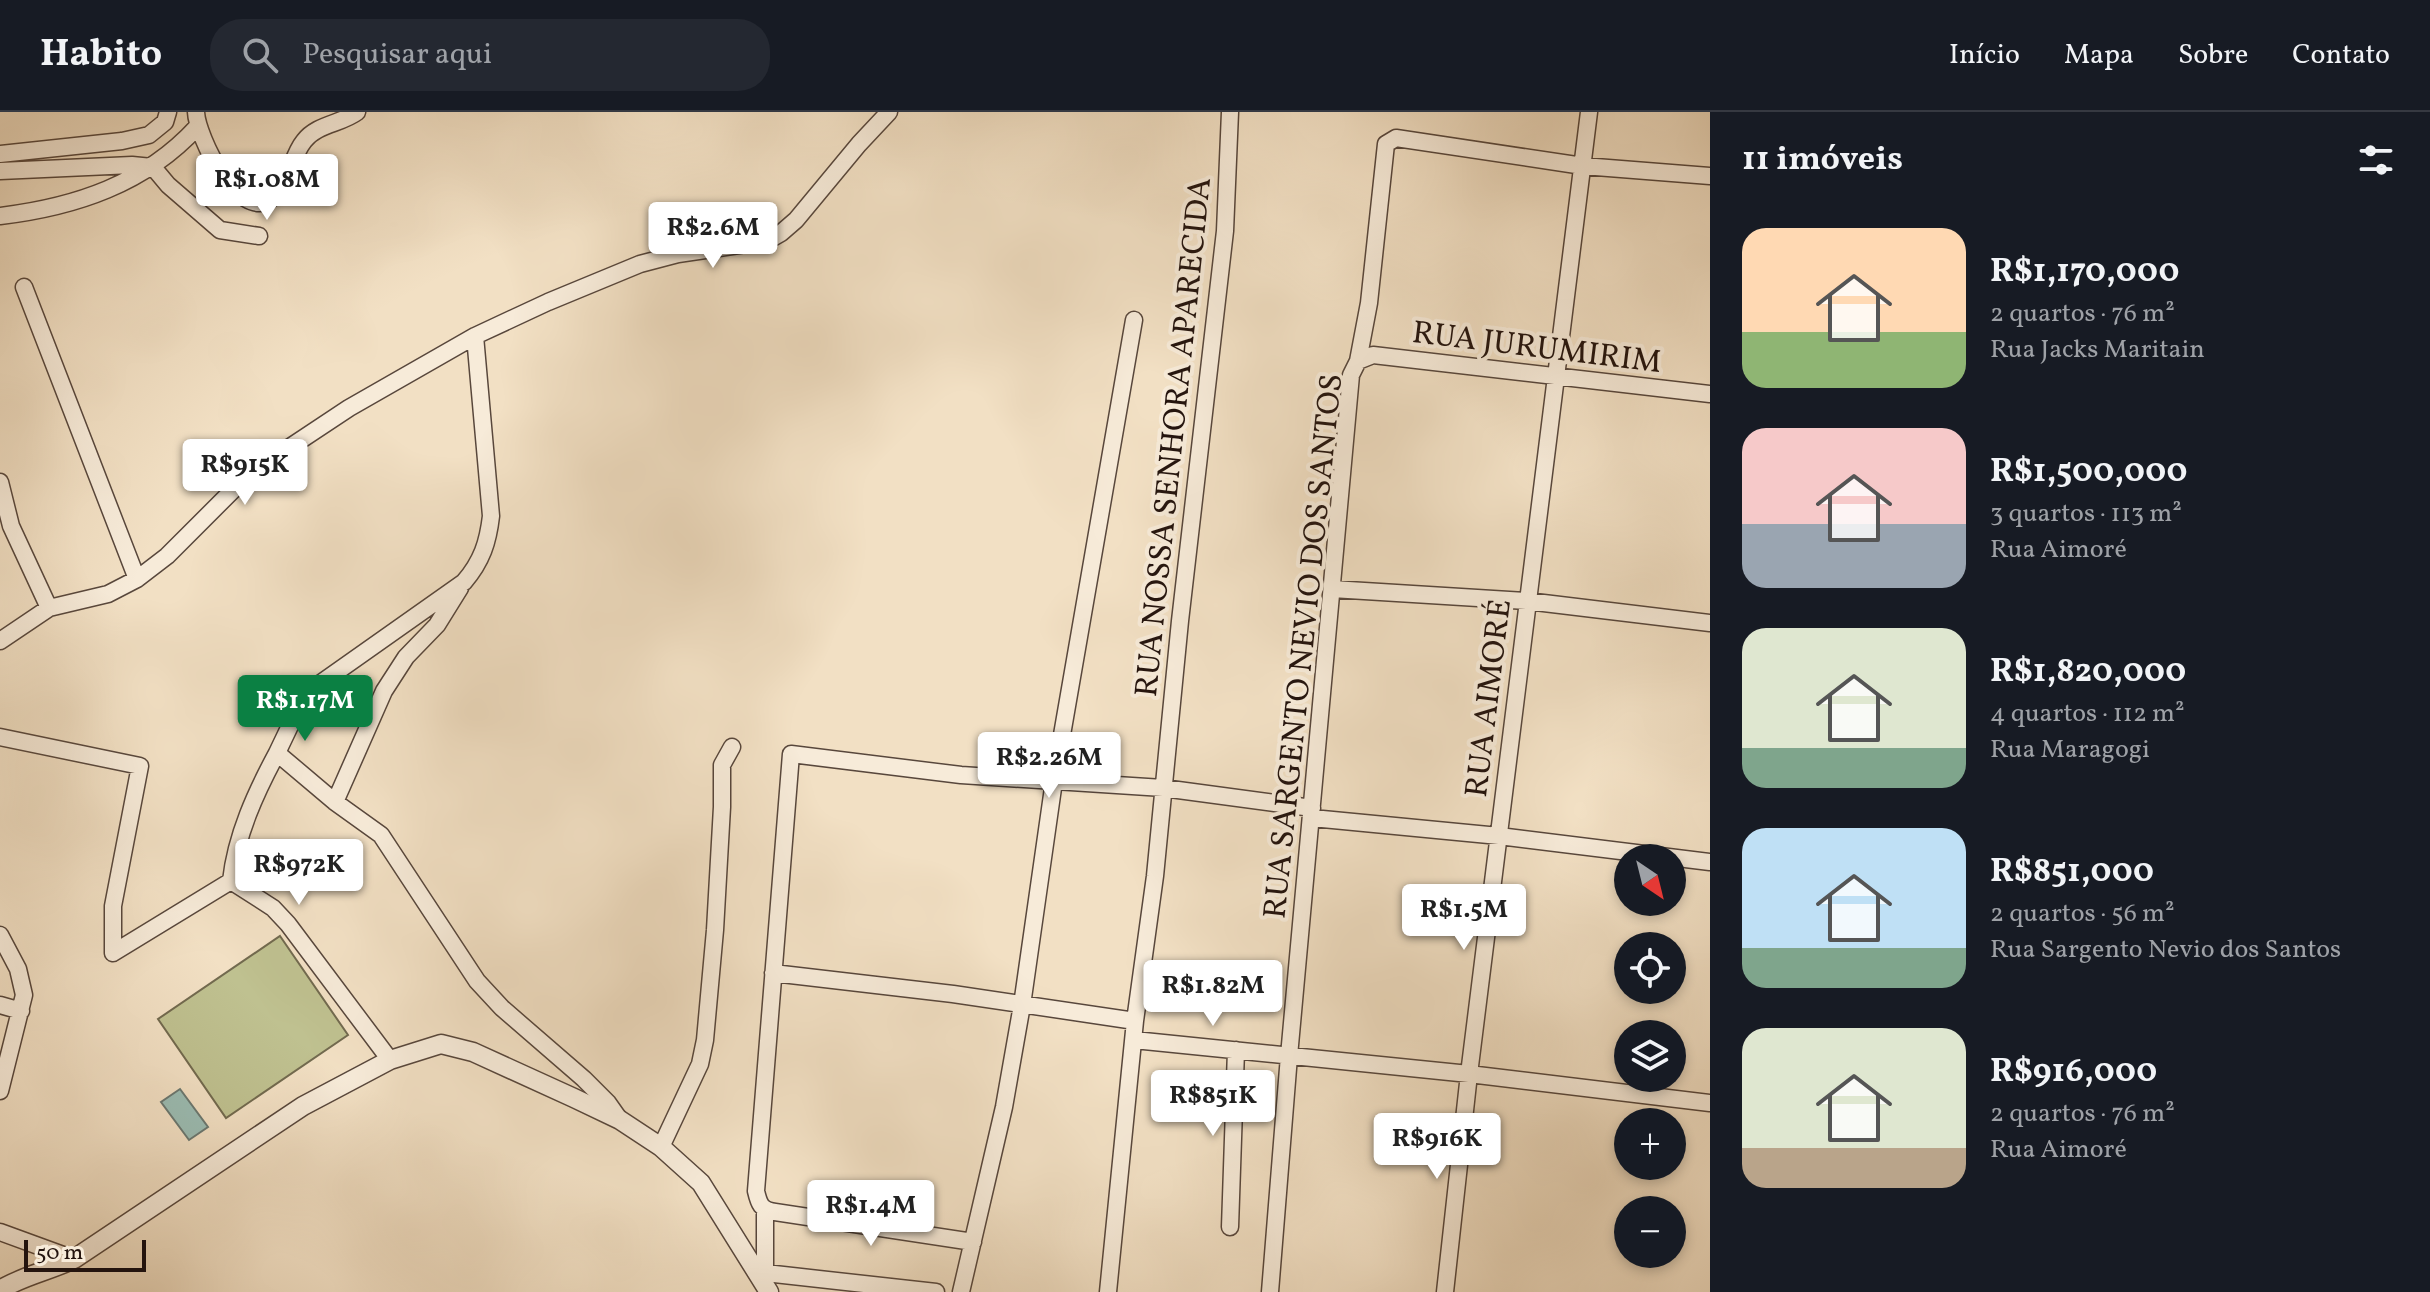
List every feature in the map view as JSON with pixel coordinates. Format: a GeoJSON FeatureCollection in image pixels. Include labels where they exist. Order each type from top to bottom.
{"type":"FeatureCollection","features":[{"type":"Feature","properties":{"kind":"street"},"geometry":{"type":"LineString","coordinates":[[0,154],[122,141],[149,135],[165,122],[168,112]]}},
{"type":"Feature","properties":{"kind":"street"},"geometry":{"type":"LineString","coordinates":[[0,216],[88,198],[153,167],[196,119],[227,183],[251,202],[269,201],[281,187],[305,139],[326,125],[357,112]]}},
{"type":"Feature","properties":{"kind":"street"},"geometry":{"type":"LineString","coordinates":[[0,641],[49,608],[108,594],[137,579],[167,556],[248,475],[349,408],[475,336],[645,262],[767,241],[796,220],[889,112]]}},
{"type":"Feature","properties":{"kind":"street","name":"RUA NOSSA SENHORA APARECIDA"},"geometry":{"type":"LineString","coordinates":[[1108,1292],[1135,1021],[1155,876],[1225,231],[1230,112]]}},
{"type":"Feature","properties":{"kind":"street","name":"RUA AIMORÉ"},"geometry":{"type":"LineString","coordinates":[[1445,1292],[1469,1074],[1589,112]]}},
{"type":"Feature","properties":{"kind":"street","name":"RUA SARGENTO NEVIO DOS SANTOS"},"geometry":{"type":"LineString","coordinates":[[1270,1292],[1351,375],[1358,361],[1369,303],[1384,150],[1386,144],[1396,138],[1583,166]]}},
{"type":"Feature","properties":{"kind":"street"},"geometry":{"type":"LineString","coordinates":[[0,171],[132,165],[153,167],[209,223],[233,234],[259,236]]}},
{"type":"Feature","properties":{"kind":"street"},"geometry":{"type":"LineString","coordinates":[[1583,166],[1710,176]]}},
{"type":"Feature","properties":{"kind":"street"},"geometry":{"type":"LineString","coordinates":[[24,287],[137,579]]}},
{"type":"Feature","properties":{"kind":"street"},"geometry":{"type":"LineString","coordinates":[[961,1292],[1004,1107],[1054,781],[1134,320]]}},
{"type":"Feature","properties":{"kind":"street"},"geometry":{"type":"LineString","coordinates":[[335,802],[384,691],[406,657],[437,625],[482,558],[489,536],[491,516],[475,336]]}},
{"type":"Feature","properties":{"kind":"street","name":"RUA JURUMIRIM"},"geometry":{"type":"LineString","coordinates":[[1358,361],[1373,355],[1710,394]]}},
{"type":"Feature","properties":{"kind":"street"},"geometry":{"type":"LineString","coordinates":[[0,482],[11,526],[49,608]]}},
{"type":"Feature","properties":{"kind":"street"},"geometry":{"type":"LineString","coordinates":[[231,881],[233,859],[258,787],[311,690],[464,582]]}},
{"type":"Feature","properties":{"kind":"street"},"geometry":{"type":"LineString","coordinates":[[1332,589],[1527,601],[1710,623]]}},
{"type":"Feature","properties":{"kind":"street"},"geometry":{"type":"LineString","coordinates":[[0,737],[140,766],[113,906],[113,953],[231,881]]}},
{"type":"Feature","properties":{"kind":"street"},"geometry":{"type":"LineString","coordinates":[[661,1147],[700,1064],[705,1040],[715,930],[722,765],[732,747]]}},
{"type":"Feature","properties":{"kind":"street"},"geometry":{"type":"LineString","coordinates":[[277,753],[335,802],[381,835],[477,981],[502,1008],[584,1079],[620,1120]]}},
{"type":"Feature","properties":{"kind":"street"},"geometry":{"type":"LineString","coordinates":[[973,1242],[770,1211],[759,1203],[756,1191],[791,754],[961,775],[1163,788],[1312,813],[1710,862]]}},
{"type":"Feature","properties":{"kind":"street"},"geometry":{"type":"LineString","coordinates":[[231,881],[273,908],[288,924],[390,1060]]}},
{"type":"Feature","properties":{"kind":"street"},"geometry":{"type":"LineString","coordinates":[[0,935],[22,983],[21,1011],[0,1091]]}},
{"type":"Feature","properties":{"kind":"street"},"geometry":{"type":"LineString","coordinates":[[773,973],[953,994],[1135,1021]]}},
{"type":"Feature","properties":{"kind":"street"},"geometry":{"type":"LineString","coordinates":[[0,1005],[21,1011]]}},
{"type":"Feature","properties":{"kind":"street"},"geometry":{"type":"LineString","coordinates":[[1134,1040],[1469,1074],[1710,1103]]}},
{"type":"Feature","properties":{"kind":"street"},"geometry":{"type":"LineString","coordinates":[[0,1290],[14,1281],[46,1272],[74,1259],[303,1106],[390,1060],[441,1044],[459,1047],[620,1120],[661,1147],[686,1166],[701,1183],[761,1272],[769,1292]]}},
{"type":"Feature","properties":{"kind":"street"},"geometry":{"type":"LineString","coordinates":[[1230,1227],[1236,1050]]}},
{"type":"Feature","properties":{"kind":"street"},"geometry":{"type":"LineString","coordinates":[[761,1272],[770,1211]]}},
{"type":"Feature","properties":{"kind":"street"},"geometry":{"type":"LineString","coordinates":[[0,1232],[74,1259]]}},
{"type":"Feature","properties":{"kind":"street"},"geometry":{"type":"LineString","coordinates":[[761,1272],[894,1290],[936,1292]]}},
{"type":"Feature","properties":{"kind":"green space"},"geometry":{"type":"Polygon","coordinates":[[[280,936],[348,1035],[226,1118],[158,1019],[280,936]]]}},
{"type":"Feature","properties":{"kind":"water"},"geometry":{"type":"Polygon","coordinates":[[[180,1089],[208,1127],[189,1140],[161,1102],[180,1089]]]}}]}
